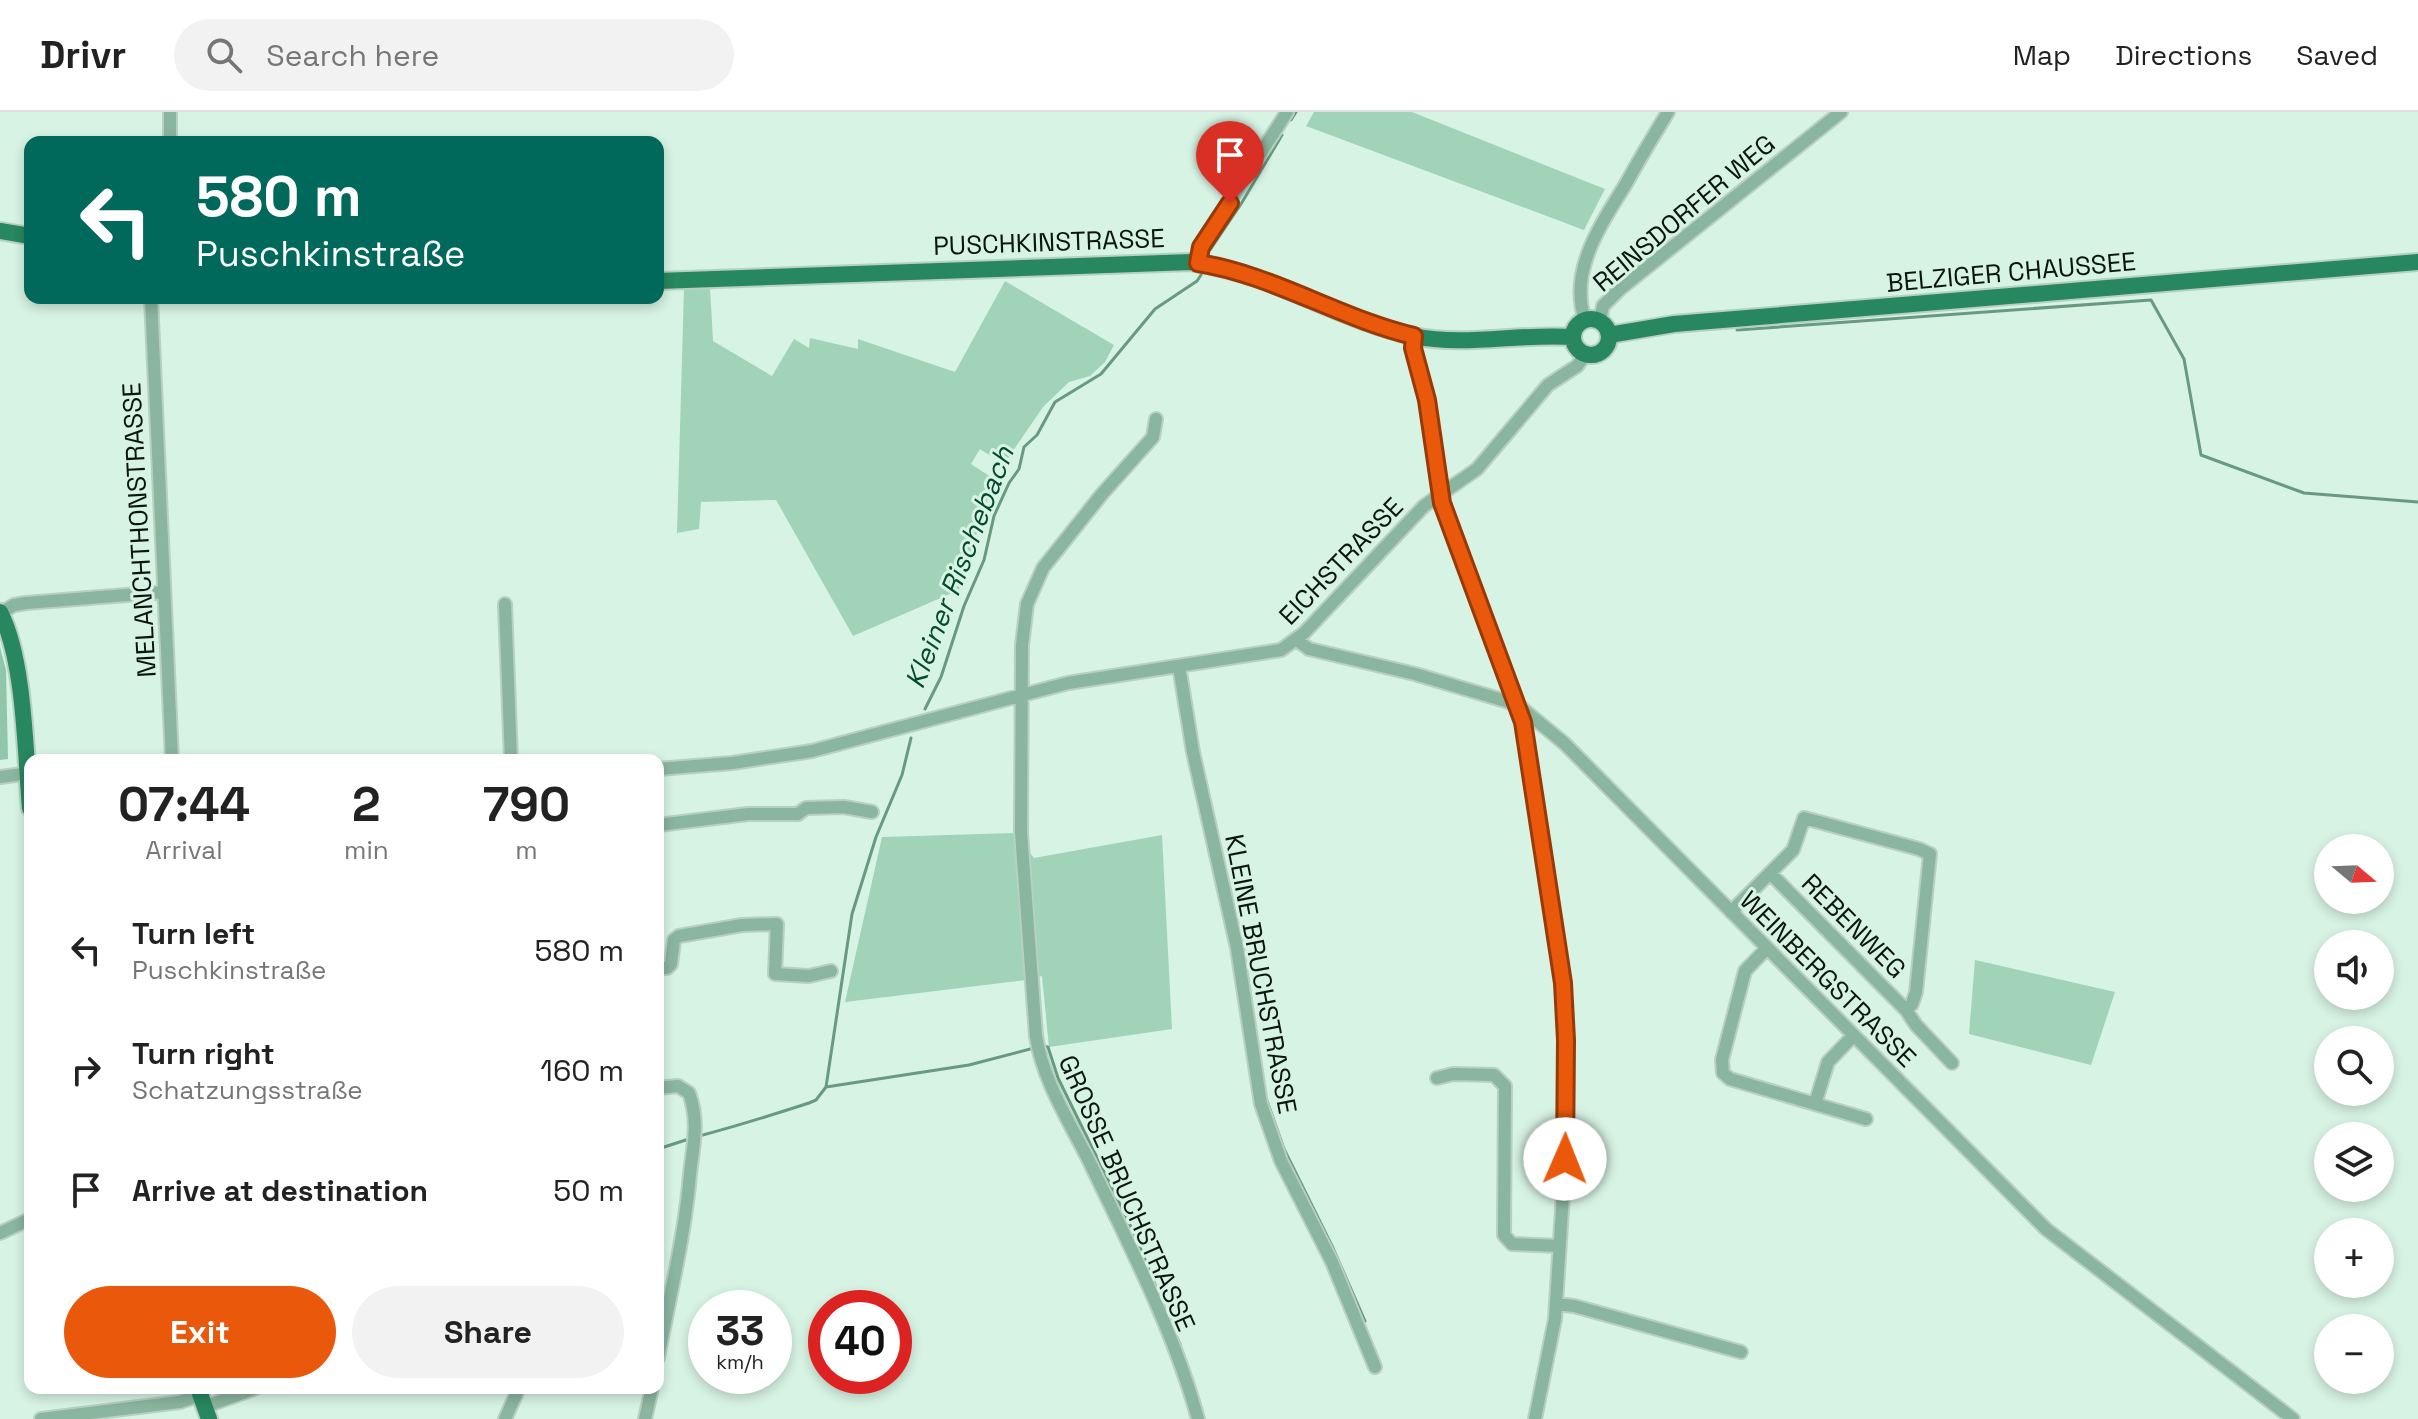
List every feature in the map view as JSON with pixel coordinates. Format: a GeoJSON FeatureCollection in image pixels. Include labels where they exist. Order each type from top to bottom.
{"type":"FeatureCollection","features":[{"type":"Feature","properties":{"kind":"main road"},"geometry":{"type":"LineString","coordinates":[[0,231],[24,235]]}},
{"type":"Feature","properties":{"kind":"main road","name":"BELZIGER CHAUSSEE"},"geometry":{"type":"LineString","coordinates":[[1598,325],[1674,324],[2418,262]]}},
{"type":"Feature","properties":{"kind":"main road","name":"PUSCHKINSTRASSE"},"geometry":{"type":"LineString","coordinates":[[664,281],[1203,264],[1414,336],[1469,341],[1539,335],[1573,337]]}},
{"type":"Feature","properties":{"kind":"main road"},"geometry":{"type":"LineString","coordinates":[[1598,325],[1608,344],[1594,356],[1585,355],[1576,348],[1573,337],[1576,326],[1598,325]]}},
{"type":"Feature","properties":{"kind":"main road"},"geometry":{"type":"LineString","coordinates":[[0,612],[11,640],[17,669],[26,754]]}},
{"type":"Feature","properties":{"kind":"street"},"geometry":{"type":"LineString","coordinates":[[170,112],[170,136]]}},
{"type":"Feature","properties":{"kind":"street"},"geometry":{"type":"LineString","coordinates":[[1203,264],[1201,247],[1287,112]]}},
{"type":"Feature","properties":{"kind":"street"},"geometry":{"type":"LineString","coordinates":[[1598,325],[1580,303],[1583,268],[1592,242],[1668,112]]}},
{"type":"Feature","properties":{"kind":"street","name":"REINSDORFER WEG"},"geometry":{"type":"LineString","coordinates":[[1598,325],[1605,302],[1841,112]]}},
{"type":"Feature","properties":{"kind":"street","name":"MELANCHTHONSTRASSE"},"geometry":{"type":"LineString","coordinates":[[151,304],[172,754]]}},
{"type":"Feature","properties":{"kind":"street"},"geometry":{"type":"LineString","coordinates":[[1414,336],[1413,352],[1422,381],[1440,494],[1519,706],[1559,949],[1565,1012],[1565,1151],[1556,1304],[1535,1419]]}},
{"type":"Feature","properties":{"kind":"street","name":"EICHSTRASSE"},"geometry":{"type":"LineString","coordinates":[[664,769],[732,763],[812,751],[1023,694],[1095,679],[1281,650],[1297,640],[1416,514],[1477,469],[1548,385],[1577,366],[1585,355]]}},
{"type":"Feature","properties":{"kind":"street","name":"GROSSE BRUCHSTRASSE"},"geometry":{"type":"LineString","coordinates":[[1156,419],[1153,437],[1051,554],[1027,604],[1023,627],[1021,832],[1038,1046],[1053,1091],[1138,1266],[1185,1377],[1198,1419]]}},
{"type":"Feature","properties":{"kind":"street"},"geometry":{"type":"LineString","coordinates":[[0,612],[26,603],[164,592]]}},
{"type":"Feature","properties":{"kind":"street"},"geometry":{"type":"LineString","coordinates":[[505,604],[511,754]]}},
{"type":"Feature","properties":{"kind":"street","name":"WEINBERGSTRASSE"},"geometry":{"type":"LineString","coordinates":[[1297,640],[1309,649],[1415,674],[1519,706],[1564,743],[2046,1229],[2293,1419]]}},
{"type":"Feature","properties":{"kind":"street","name":"KLEINE BRUCHSTRASSE"},"geometry":{"type":"LineString","coordinates":[[1179,666],[1193,752],[1239,960],[1246,1022],[1261,1104],[1281,1161],[1332,1262],[1375,1367]]}},
{"type":"Feature","properties":{"kind":"street"},"geometry":{"type":"LineString","coordinates":[[0,777],[24,774]]}},
{"type":"Feature","properties":{"kind":"street"},"geometry":{"type":"LineString","coordinates":[[664,824],[748,814],[798,814],[806,808],[844,807],[872,812]]}},
{"type":"Feature","properties":{"kind":"street","name":"REBENWEG"},"geometry":{"type":"LineString","coordinates":[[1731,912],[1793,850],[1804,818],[1930,854],[1916,992],[1906,1010]]}},
{"type":"Feature","properties":{"kind":"street","name":"REBENWEG"},"geometry":{"type":"LineString","coordinates":[[1770,873],[1906,1010],[1952,1063]]}},
{"type":"Feature","properties":{"kind":"street"},"geometry":{"type":"LineString","coordinates":[[664,968],[671,964],[674,940],[679,936],[742,925],[777,924],[775,974],[809,976],[831,971]]}},
{"type":"Feature","properties":{"kind":"street"},"geometry":{"type":"LineString","coordinates":[[1767,948],[1745,971],[1722,1060],[1723,1073],[1730,1079],[1866,1119]]}},
{"type":"Feature","properties":{"kind":"street"},"geometry":{"type":"LineString","coordinates":[[1815,1104],[1828,1062],[1853,1036]]}},
{"type":"Feature","properties":{"kind":"street"},"geometry":{"type":"LineString","coordinates":[[1437,1078],[1453,1074],[1494,1075],[1505,1086],[1504,1235],[1512,1244],[1559,1246]]}},
{"type":"Feature","properties":{"kind":"street"},"geometry":{"type":"LineString","coordinates":[[664,1087],[678,1086],[689,1093],[696,1139],[685,1226],[664,1324]]}},
{"type":"Feature","properties":{"kind":"street"},"geometry":{"type":"LineString","coordinates":[[0,1233],[24,1222]]}},
{"type":"Feature","properties":{"kind":"street"},"geometry":{"type":"LineString","coordinates":[[664,1271],[673,1273]]}},
{"type":"Feature","properties":{"kind":"street"},"geometry":{"type":"LineString","coordinates":[[1556,1304],[1741,1352]]}},
{"type":"Feature","properties":{"kind":"street"},"geometry":{"type":"LineString","coordinates":[[50,1418],[203,1402],[233,1394]]}},
{"type":"Feature","properties":{"kind":"street"},"geometry":{"type":"LineString","coordinates":[[505,1419],[516,1394]]}},
{"type":"Feature","properties":{"kind":"street"},"geometry":{"type":"LineString","coordinates":[[645,1419],[651,1394]]}},
{"type":"Feature","properties":{"kind":"green space"},"geometry":{"type":"Polygon","coordinates":[[[1314,112],[1412,112],[1605,189],[1584,230],[1306,126],[1314,112]]]}},
{"type":"Feature","properties":{"kind":"green space"},"geometry":{"type":"Polygon","coordinates":[[[1005,281],[1114,345],[1105,362],[1090,376],[1069,382],[1043,407],[1004,464],[980,449],[971,464],[994,479],[959,590],[853,636],[776,500],[701,502],[699,529],[677,533],[684,288],[710,287],[713,341],[772,376],[794,339],[809,348],[810,338],[858,349],[858,339],[955,372],[1005,281]]]}},
{"type":"Feature","properties":{"kind":"green space"},"geometry":{"type":"Polygon","coordinates":[[[0,647],[6,670],[8,759],[0,760],[0,647]]]}},
{"type":"Feature","properties":{"kind":"green space"},"geometry":{"type":"Polygon","coordinates":[[[1014,833],[1034,858],[1162,835],[1172,1029],[1049,1047],[1042,976],[845,1002],[882,837],[1014,833]]]}},
{"type":"Feature","properties":{"kind":"green space"},"geometry":{"type":"Polygon","coordinates":[[[1975,960],[2115,992],[2091,1065],[1969,1034],[1975,960]]]}},
{"type":"Feature","properties":{"kind":"waterway","name":"Kleiner Rischebach"},"geometry":{"type":"LineString","coordinates":[[1291,120],[1296,112]]}},
{"type":"Feature","properties":{"kind":"waterway","name":"Kleiner Rischebach"},"geometry":{"type":"LineString","coordinates":[[1210,250],[1282,135]]}},
{"type":"Feature","properties":{"kind":"waterway","name":"Kleiner Rischebach"},"geometry":{"type":"LineString","coordinates":[[925,709],[941,677],[964,606],[984,560],[994,516],[1019,469],[1024,447],[1037,435],[1055,402],[1101,374],[1155,309],[1197,281],[1201,275]]}},
{"type":"Feature","properties":{"kind":"waterway"},"geometry":{"type":"LineString","coordinates":[[1737,330],[2151,300],[2184,359],[2201,455],[2304,493],[2418,502]]}},
{"type":"Feature","properties":{"kind":"waterway","name":"Kleiner Rischebach"},"geometry":{"type":"LineString","coordinates":[[699,1136],[809,1103],[816,1100],[826,1087],[852,914],[876,837],[902,775],[911,738]]}},
{"type":"Feature","properties":{"kind":"waterway"},"geometry":{"type":"LineString","coordinates":[[1041,1046],[1048,1047],[1058,1078],[1135,1235],[1163,1304]]}},
{"type":"Feature","properties":{"kind":"waterway"},"geometry":{"type":"LineString","coordinates":[[826,1087],[969,1065],[1034,1048]]}},
{"type":"Feature","properties":{"kind":"waterway"},"geometry":{"type":"LineString","coordinates":[[1266,1098],[1284,1149],[1365,1321]]}},
{"type":"Feature","properties":{"kind":"waterway","name":"Kleiner Rischebach"},"geometry":{"type":"LineString","coordinates":[[664,1147],[692,1138]]}},
{"type":"Feature","properties":{"kind":"waterway"},"geometry":{"type":"LineString","coordinates":[[1173,1329],[1180,1344]]}},
{"type":"Feature","properties":{"kind":"route"},"geometry":{"type":"LineString","coordinates":[[1230,203],[1201,247],[1198,263],[1414,336],[1413,348],[1427,400],[1442,503],[1523,722],[1563,983],[1565,1159]]}}]}
